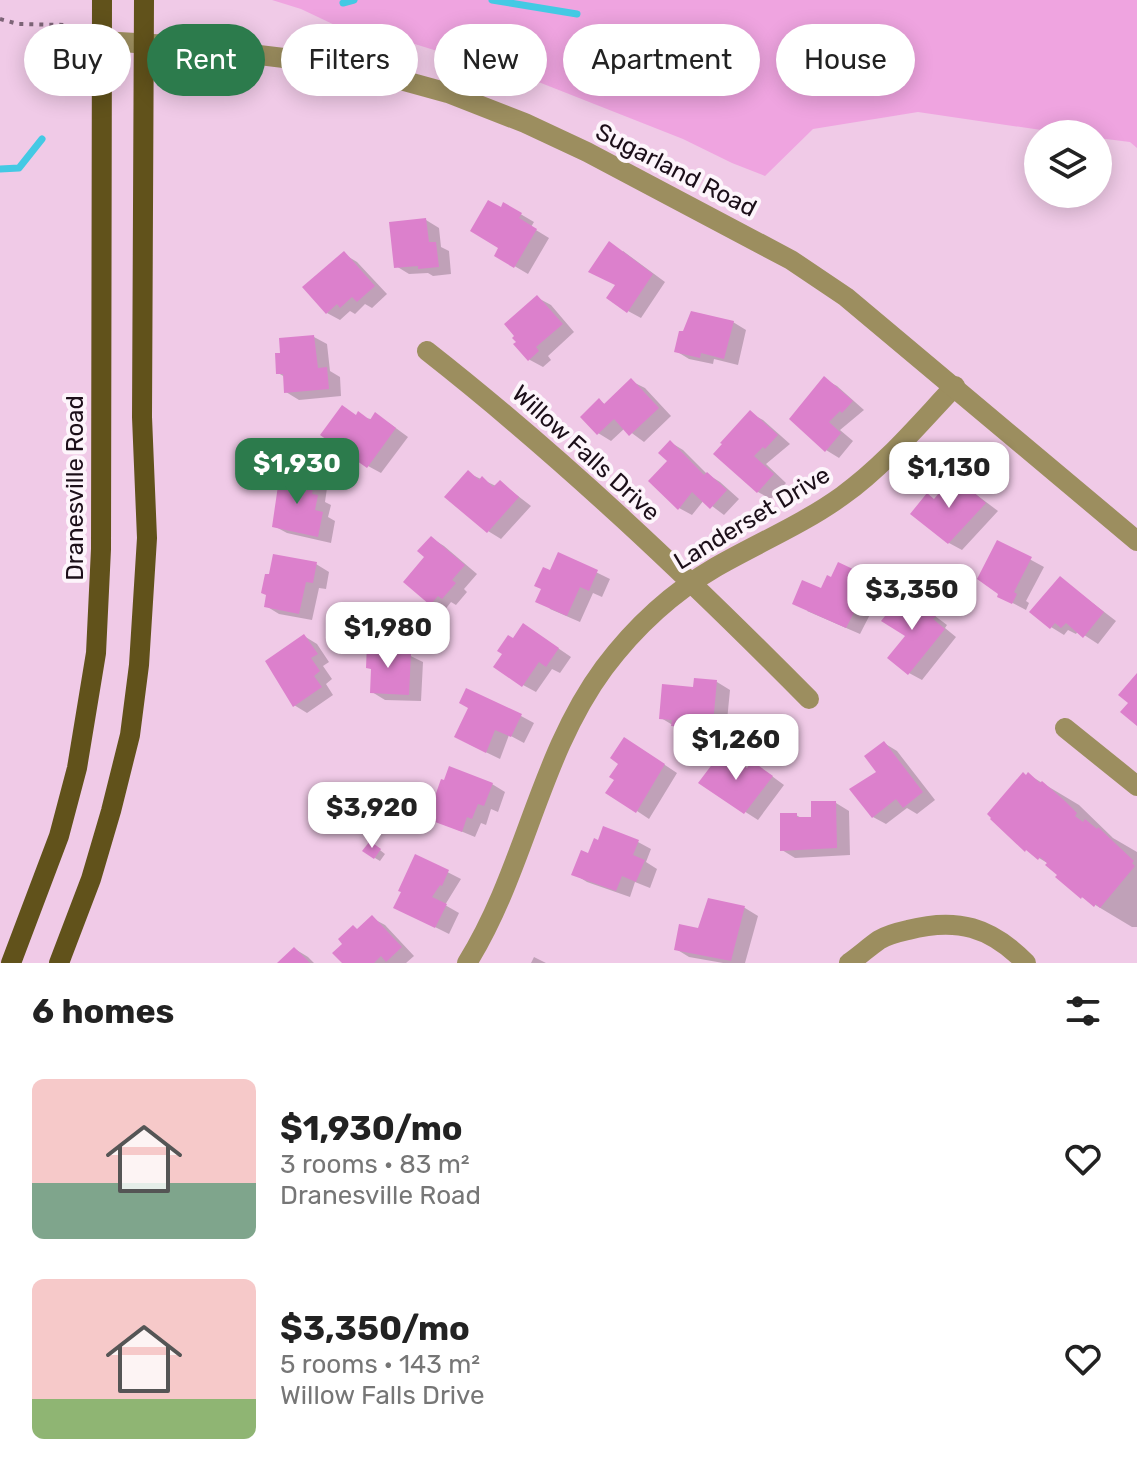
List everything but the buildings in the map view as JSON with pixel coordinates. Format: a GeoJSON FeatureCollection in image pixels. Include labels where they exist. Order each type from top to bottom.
{"type":"FeatureCollection","features":[{"type":"Feature","properties":{"kind":"main road","name":"Dranesville Road"},"geometry":{"type":"LineString","coordinates":[[102,0],[102,24]]}},
{"type":"Feature","properties":{"kind":"main road"},"geometry":{"type":"LineString","coordinates":[[59,963],[91,879],[111,811],[130,735],[139,665],[147,538],[142,417],[144,0]]}},
{"type":"Feature","properties":{"kind":"main road","name":"Dranesville Road"},"geometry":{"type":"LineString","coordinates":[[11,963],[59,836],[82,741],[96,653],[101,549],[102,96]]}},
{"type":"Feature","properties":{"kind":"street","name":"Sugarland Road"},"geometry":{"type":"LineString","coordinates":[[131,43],[186,46],[325,63],[448,93],[525,123],[658,188],[791,260],[846,297],[1137,541]]}},
{"type":"Feature","properties":{"kind":"street","name":"Willow Falls Drive"},"geometry":{"type":"LineString","coordinates":[[427,351],[475,389],[692,582],[809,699]]}},
{"type":"Feature","properties":{"kind":"street","name":"Landerset Drive"},"geometry":{"type":"LineString","coordinates":[[467,963],[481,941],[508,883],[561,741],[605,667],[637,630],[692,582],[844,495],[881,464],[955,386]]}},
{"type":"Feature","properties":{"kind":"street"},"geometry":{"type":"LineString","coordinates":[[1065,728],[1137,786]]}},
{"type":"Feature","properties":{"kind":"street"},"geometry":{"type":"LineString","coordinates":[[849,963],[881,939],[929,924],[962,924],[982,930],[1007,943],[1026,963]]}},
{"type":"Feature","properties":{"kind":"path"},"geometry":{"type":"LineString","coordinates":[[0,19],[24,24]]}},
{"type":"Feature","properties":{"kind":"shaded area"},"geometry":{"type":"Polygon","coordinates":[[[272,0],[1137,0],[1137,148],[1130,142],[1112,140],[1112,120],[1024,120],[1024,128],[918,112],[813,129],[765,176],[683,139],[574,96],[760,96],[760,24],[563,24],[563,92],[547,85],[547,24],[434,24],[434,50],[418,45],[418,24],[333,24],[272,0]]]}},
{"type":"Feature","properties":{"kind":"waterway"},"geometry":{"type":"LineString","coordinates":[[343,3],[354,0]]}},
{"type":"Feature","properties":{"kind":"waterway"},"geometry":{"type":"LineString","coordinates":[[492,0],[577,14]]}},
{"type":"Feature","properties":{"kind":"waterway"},"geometry":{"type":"LineString","coordinates":[[0,169],[19,168],[42,139]]}}]}
